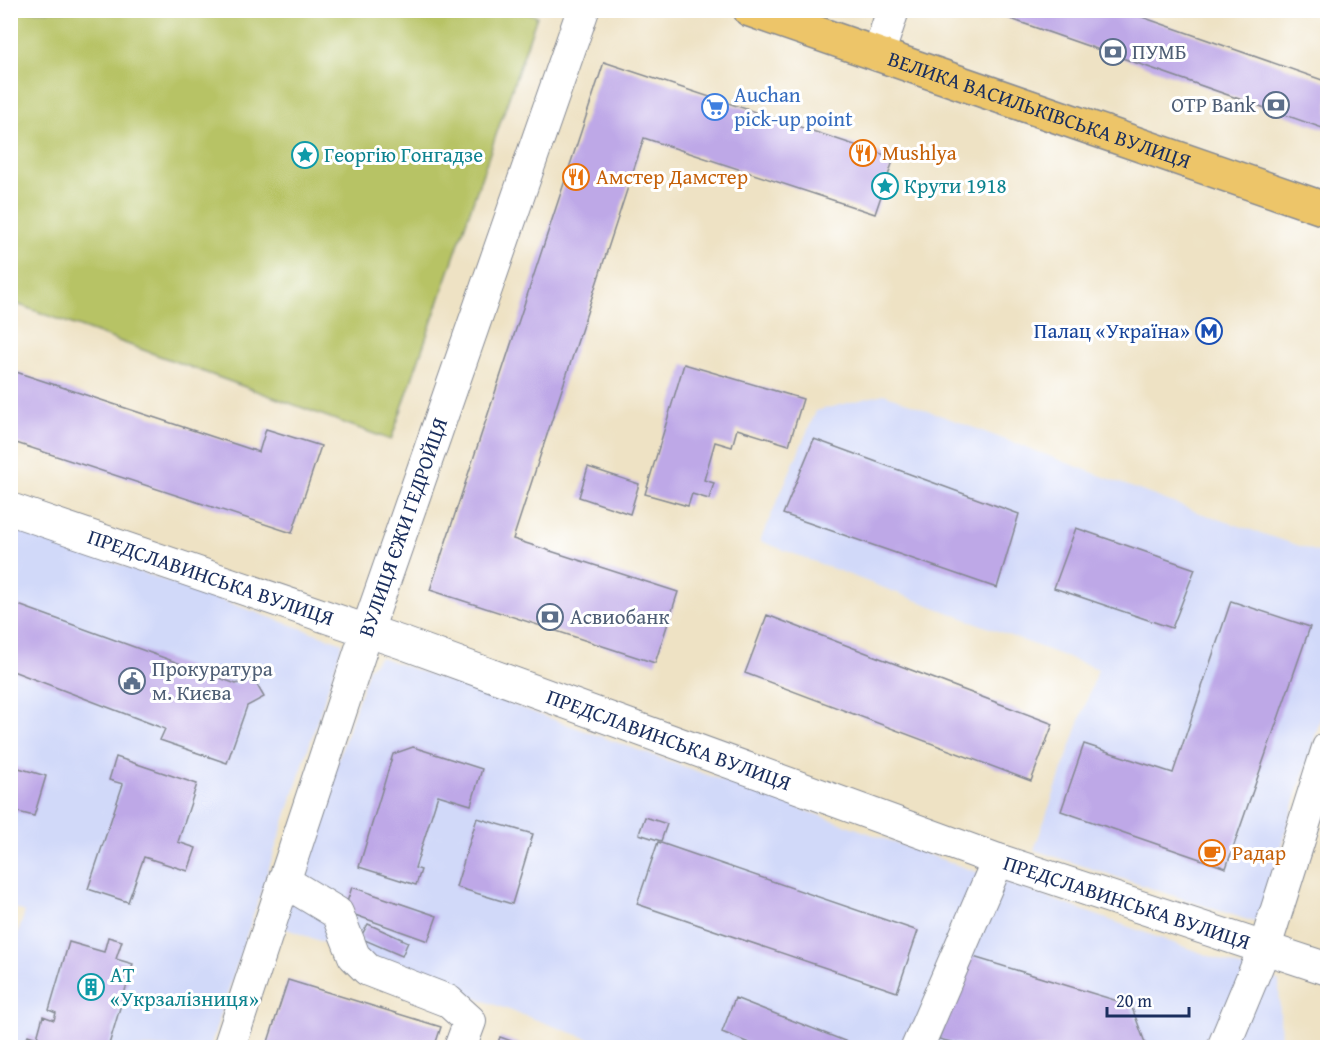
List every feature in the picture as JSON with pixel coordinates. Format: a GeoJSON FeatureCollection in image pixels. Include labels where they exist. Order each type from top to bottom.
{"type":"FeatureCollection","features":[{"type":"Feature","properties":{"kind":"main road","name":"ВЕЛИКА ВАСИЛЬКІВСЬКА ВУЛИЦЯ"},"geometry":{"type":"LineString","coordinates":[[750,10],[1328,210]]}},
{"type":"Feature","properties":{"kind":"street","name":"ВУЛИЦЯ ЄЖИ ҐЕДРОЙЦЯ"},"geometry":{"type":"LineString","coordinates":[[229,1047],[367,631],[583,10]]}},
{"type":"Feature","properties":{"kind":"street"},"geometry":{"type":"LineString","coordinates":[[878,55],[893,10]]}},
{"type":"Feature","properties":{"kind":"street","name":"ПРЕДСЛАВИНСЬКА ВУЛИЦЯ"},"geometry":{"type":"LineString","coordinates":[[10,509],[367,631],[998,860],[1328,969]]}},
{"type":"Feature","properties":{"kind":"street"},"geometry":{"type":"LineString","coordinates":[[1223,1047],[1265,947],[1328,748]]}},
{"type":"Feature","properties":{"kind":"street"},"geometry":{"type":"LineString","coordinates":[[917,1047],[998,860]]}},
{"type":"Feature","properties":{"kind":"street"},"geometry":{"type":"LineString","coordinates":[[284,881],[337,913],[354,956],[368,970],[448,1001],[470,1021],[460,1047]]}},
{"type":"Feature","properties":{"kind":"shaded area"},"geometry":{"type":"Polygon","coordinates":[[[884,394],[1197,512],[1327,555],[1327,698],[1257,923],[1034,850],[1098,669],[760,541],[816,411],[884,394]]]}},
{"type":"Feature","properties":{"kind":"shaded area"},"geometry":{"type":"Polygon","coordinates":[[[11,526],[343,643],[210,1047],[11,1048],[11,954],[25,912],[10,906],[11,526]]]}},
{"type":"Feature","properties":{"kind":"shaded area"},"geometry":{"type":"Polygon","coordinates":[[[380,657],[1279,981],[1281,1047],[611,1047],[281,927],[369,668],[380,657]]]}},
{"type":"Feature","properties":{"kind":"green space"},"geometry":{"type":"Polygon","coordinates":[[[11,11],[521,11],[537,16],[391,440],[11,302],[11,11]]]}},
{"type":"Feature","properties":{"kind":"building"},"geometry":{"type":"Polygon","coordinates":[[[985,10],[1122,10],[1328,82],[1328,130],[985,10]]]}},
{"type":"Feature","properties":{"kind":"building"},"geometry":{"type":"Polygon","coordinates":[[[604,62],[894,158],[875,214],[644,138],[513,539],[678,592],[655,663],[430,590],[604,62]]]}},
{"type":"Feature","properties":{"kind":"building"},"geometry":{"type":"Polygon","coordinates":[[[684,364],[803,399],[789,445],[737,429],[732,447],[715,442],[704,480],[714,483],[709,499],[692,494],[688,506],[645,494],[684,364]]]}},
{"type":"Feature","properties":{"kind":"building"},"geometry":{"type":"Polygon","coordinates":[[[10,370],[259,452],[266,429],[321,446],[292,533],[10,441],[10,370]]]}},
{"type":"Feature","properties":{"kind":"building"},"geometry":{"type":"Polygon","coordinates":[[[814,439],[1019,514],[997,588],[783,514],[814,439]]]}},
{"type":"Feature","properties":{"kind":"building"},"geometry":{"type":"Polygon","coordinates":[[[588,467],[639,484],[630,514],[579,497],[588,467]]]}},
{"type":"Feature","properties":{"kind":"building"},"geometry":{"type":"Polygon","coordinates":[[[1076,528],[1195,569],[1172,628],[1054,588],[1076,528]]]}},
{"type":"Feature","properties":{"kind":"building"},"geometry":{"type":"Polygon","coordinates":[[[1231,601],[1310,627],[1226,868],[1061,811],[1084,744],[1173,773],[1231,601]]]}},
{"type":"Feature","properties":{"kind":"building","name":"Прокуратура м. Києва"},"geometry":{"type":"Polygon","coordinates":[[[13,603],[236,684],[253,678],[264,697],[247,706],[227,763],[160,740],[165,729],[10,670],[10,610],[13,603]]]}},
{"type":"Feature","properties":{"kind":"building"},"geometry":{"type":"Polygon","coordinates":[[[767,615],[1053,724],[1031,781],[745,673],[767,615]]]}},
{"type":"Feature","properties":{"kind":"building"},"geometry":{"type":"Polygon","coordinates":[[[413,747],[482,769],[471,805],[438,795],[415,868],[421,870],[416,885],[359,867],[393,754],[413,747]]]}},
{"type":"Feature","properties":{"kind":"building"},"geometry":{"type":"Polygon","coordinates":[[[116,757],[197,784],[178,842],[196,848],[188,871],[144,857],[128,902],[88,889],[123,784],[109,780],[116,757]]]}},
{"type":"Feature","properties":{"kind":"building"},"geometry":{"type":"Polygon","coordinates":[[[12,766],[46,776],[34,816],[10,810],[12,766]]]}},
{"type":"Feature","properties":{"kind":"building"},"geometry":{"type":"Polygon","coordinates":[[[645,817],[667,824],[661,841],[639,834],[645,817]]]}},
{"type":"Feature","properties":{"kind":"building"},"geometry":{"type":"Polygon","coordinates":[[[477,818],[533,834],[512,904],[456,887],[477,818]]]}},
{"type":"Feature","properties":{"kind":"building"},"geometry":{"type":"Polygon","coordinates":[[[658,842],[918,931],[897,992],[637,904],[658,842]]]}},
{"type":"Feature","properties":{"kind":"building"},"geometry":{"type":"Polygon","coordinates":[[[352,887],[437,916],[428,941],[344,911],[352,887]]]}},
{"type":"Feature","properties":{"kind":"building"},"geometry":{"type":"Polygon","coordinates":[[[368,924],[408,942],[402,956],[360,938],[368,924]]]}},
{"type":"Feature","properties":{"kind":"building","name":"АТ «Укрзалізниця»"},"geometry":{"type":"Polygon","coordinates":[[[108,937],[122,941],[116,959],[133,964],[108,1048],[25,1048],[28,1035],[37,1038],[43,1016],[54,1020],[56,1013],[49,1010],[69,942],[104,952],[108,937]]]}},
{"type":"Feature","properties":{"kind":"building"},"geometry":{"type":"Polygon","coordinates":[[[970,956],[1131,1005],[1147,1048],[975,1048],[939,1039],[970,956]]]}},
{"type":"Feature","properties":{"kind":"building"},"geometry":{"type":"Polygon","coordinates":[[[288,980],[441,1027],[434,1048],[266,1048],[288,980]]]}},
{"type":"Feature","properties":{"kind":"building"},"geometry":{"type":"Polygon","coordinates":[[[735,998],[860,1048],[761,1048],[722,1032],[735,998]]]}},
{"type":"Feature","properties":{"kind":"building"},"geometry":{"type":"Polygon","coordinates":[[[500,1037],[528,1047],[528,1048],[496,1048],[500,1037]]]}},
{"type":"Feature","properties":{"kind":"place","name":"ПУМБ"},"geometry":{"type":"Point","coordinates":[1113,52]}},
{"type":"Feature","properties":{"kind":"place","name":"OTP Bank"},"geometry":{"type":"Point","coordinates":[1276,105]}},
{"type":"Feature","properties":{"kind":"place","name":"Auchan pick-up point"},"geometry":{"type":"Point","coordinates":[715,107]}},
{"type":"Feature","properties":{"kind":"place","name":"Mushlya"},"geometry":{"type":"Point","coordinates":[863,153]}},
{"type":"Feature","properties":{"kind":"place","name":"Георгію Гонгадзе"},"geometry":{"type":"Point","coordinates":[305,155]}},
{"type":"Feature","properties":{"kind":"place","name":"Амстер Дамстер"},"geometry":{"type":"Point","coordinates":[576,177]}},
{"type":"Feature","properties":{"kind":"place","name":"Крути 1918"},"geometry":{"type":"Point","coordinates":[885,186]}},
{"type":"Feature","properties":{"kind":"place","name":"Палац «Україна»"},"geometry":{"type":"Point","coordinates":[1209,331]}},
{"type":"Feature","properties":{"kind":"place","name":"Асвиобанк"},"geometry":{"type":"Point","coordinates":[550,617]}},
{"type":"Feature","properties":{"kind":"place","name":"Прокуратура м. Києва"},"geometry":{"type":"Point","coordinates":[132,681]}},
{"type":"Feature","properties":{"kind":"place","name":"Радар"},"geometry":{"type":"Point","coordinates":[1212,853]}},
{"type":"Feature","properties":{"kind":"place","name":"АТ «Укрзалізниця»"},"geometry":{"type":"Point","coordinates":[91,987]}}]}
